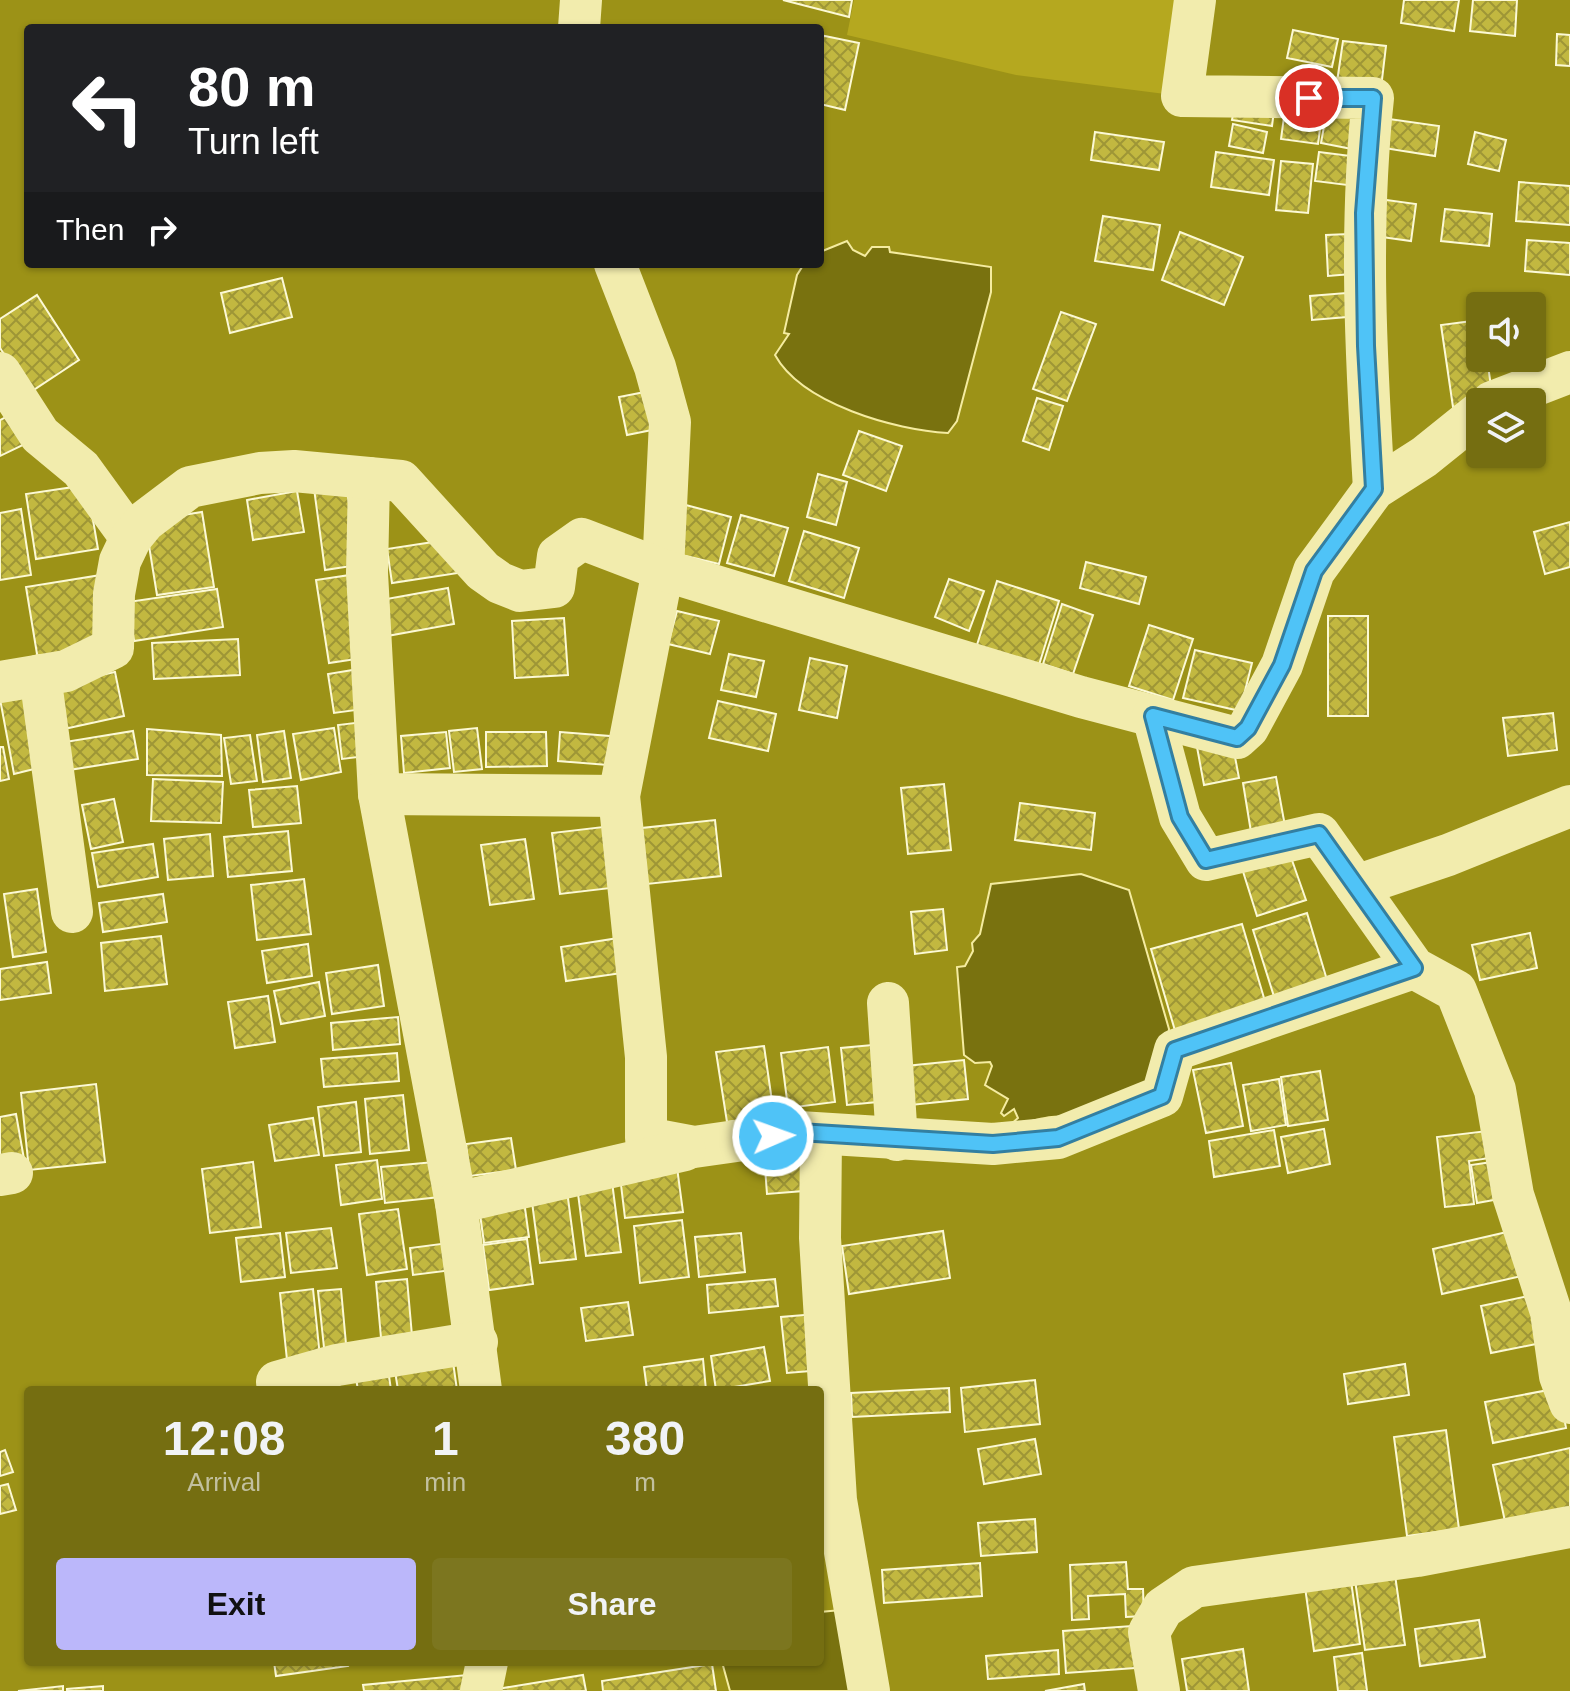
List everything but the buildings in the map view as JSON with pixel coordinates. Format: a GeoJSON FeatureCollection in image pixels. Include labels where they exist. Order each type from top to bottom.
{"type":"FeatureCollection","features":[{"type":"Feature","properties":{"kind":"street"},"geometry":{"type":"LineString","coordinates":[[579,24],[581,0]]}},
{"type":"Feature","properties":{"kind":"street"},"geometry":{"type":"LineString","coordinates":[[1195,0],[1182,96],[1373,98],[1364,213],[1366,346],[1374,489]]}},
{"type":"Feature","properties":{"kind":"street"},"geometry":{"type":"LineString","coordinates":[[617,268],[655,367],[670,422],[663,570],[619,796],[646,1057],[646,1138],[694,1147]]}},
{"type":"Feature","properties":{"kind":"street"},"geometry":{"type":"LineString","coordinates":[[1528,388],[1570,372]]}},
{"type":"Feature","properties":{"kind":"street"},"geometry":{"type":"LineString","coordinates":[[0,373],[40,435],[81,469],[131,538]]}},
{"type":"Feature","properties":{"kind":"street"},"geometry":{"type":"LineString","coordinates":[[72,912],[20,678],[66,671],[113,648],[114,594],[120,561],[131,538],[145,521],[190,487],[260,473],[294,471],[401,481],[483,571],[520,591],[554,587],[558,556],[582,539],[663,570],[1153,716],[1237,738],[1248,728],[1282,665],[1314,571],[1374,489],[1424,457],[1466,423]]}},
{"type":"Feature","properties":{"kind":"street"},"geometry":{"type":"LineString","coordinates":[[369,478],[367,573],[379,794],[456,1203],[481,1386]]}},
{"type":"Feature","properties":{"kind":"street"},"geometry":{"type":"LineString","coordinates":[[1153,716],[1180,817],[1206,860],[1319,834],[1414,968],[1456,991],[1495,1090],[1513,1195],[1551,1312],[1560,1376],[1570,1403]]}},
{"type":"Feature","properties":{"kind":"street"},"geometry":{"type":"LineString","coordinates":[[379,794],[619,796]]}},
{"type":"Feature","properties":{"kind":"street"},"geometry":{"type":"LineString","coordinates":[[1356,886],[1448,855],[1570,806]]}},
{"type":"Feature","properties":{"kind":"street"},"geometry":{"type":"LineString","coordinates":[[456,1203],[694,1147],[799,1132],[821,1136],[993,1144],[1058,1138],[1162,1096],[1175,1050],[1414,968]]}},
{"type":"Feature","properties":{"kind":"street"},"geometry":{"type":"LineString","coordinates":[[888,1003],[897,1140]]}},
{"type":"Feature","properties":{"kind":"street"},"geometry":{"type":"LineString","coordinates":[[821,1136],[820,1238],[836,1500],[869,1691]]}},
{"type":"Feature","properties":{"kind":"street"},"geometry":{"type":"LineString","coordinates":[[277,1382],[337,1365],[477,1342]]}},
{"type":"Feature","properties":{"kind":"street"},"geometry":{"type":"LineString","coordinates":[[1159,1691],[1149,1632],[1163,1608],[1194,1587],[1417,1556],[1570,1527]]}},
{"type":"Feature","properties":{"kind":"street"},"geometry":{"type":"LineString","coordinates":[[481,1691],[486,1666]]}},
{"type":"Feature","properties":{"kind":"shaded area"},"geometry":{"type":"Polygon","coordinates":[[[854,0],[1183,0],[1173,95],[1016,75],[847,35],[854,0]]]}},
{"type":"Feature","properties":{"kind":"shaded area"},"geometry":{"type":"Polygon","coordinates":[[[847,241],[853,250],[865,256],[872,247],[889,247],[890,252],[991,267],[991,292],[957,421],[948,433],[902,426],[852,411],[806,387],[788,372],[775,355],[789,334],[784,333],[797,275],[801,268],[824,268],[824,250],[847,241]]]}},
{"type":"Feature","properties":{"kind":"shaded area"},"geometry":{"type":"Polygon","coordinates":[[[1081,874],[1129,890],[1169,1029],[1164,1074],[1068,1117],[1009,1126],[1018,1118],[1014,1109],[1004,1116],[1001,1113],[1008,1099],[985,1085],[992,1066],[990,1062],[975,1063],[964,1055],[957,967],[965,966],[973,951],[972,943],[980,934],[991,884],[1081,874]]]}},
{"type":"Feature","properties":{"kind":"shaded area"},"geometry":{"type":"Polygon","coordinates":[[[841,1610],[869,1691],[730,1691],[723,1666],[824,1666],[824,1612],[841,1610]]]}},
{"type":"Feature","properties":{"kind":"route"},"geometry":{"type":"LineString","coordinates":[[773,1136],[799,1132],[821,1136],[993,1144],[1058,1138],[1162,1096],[1175,1050],[1414,968],[1319,834],[1206,860],[1180,817],[1153,716],[1237,738],[1248,728],[1282,665],[1314,571],[1374,489],[1366,346],[1364,213],[1373,98],[1309,98]]}}]}
